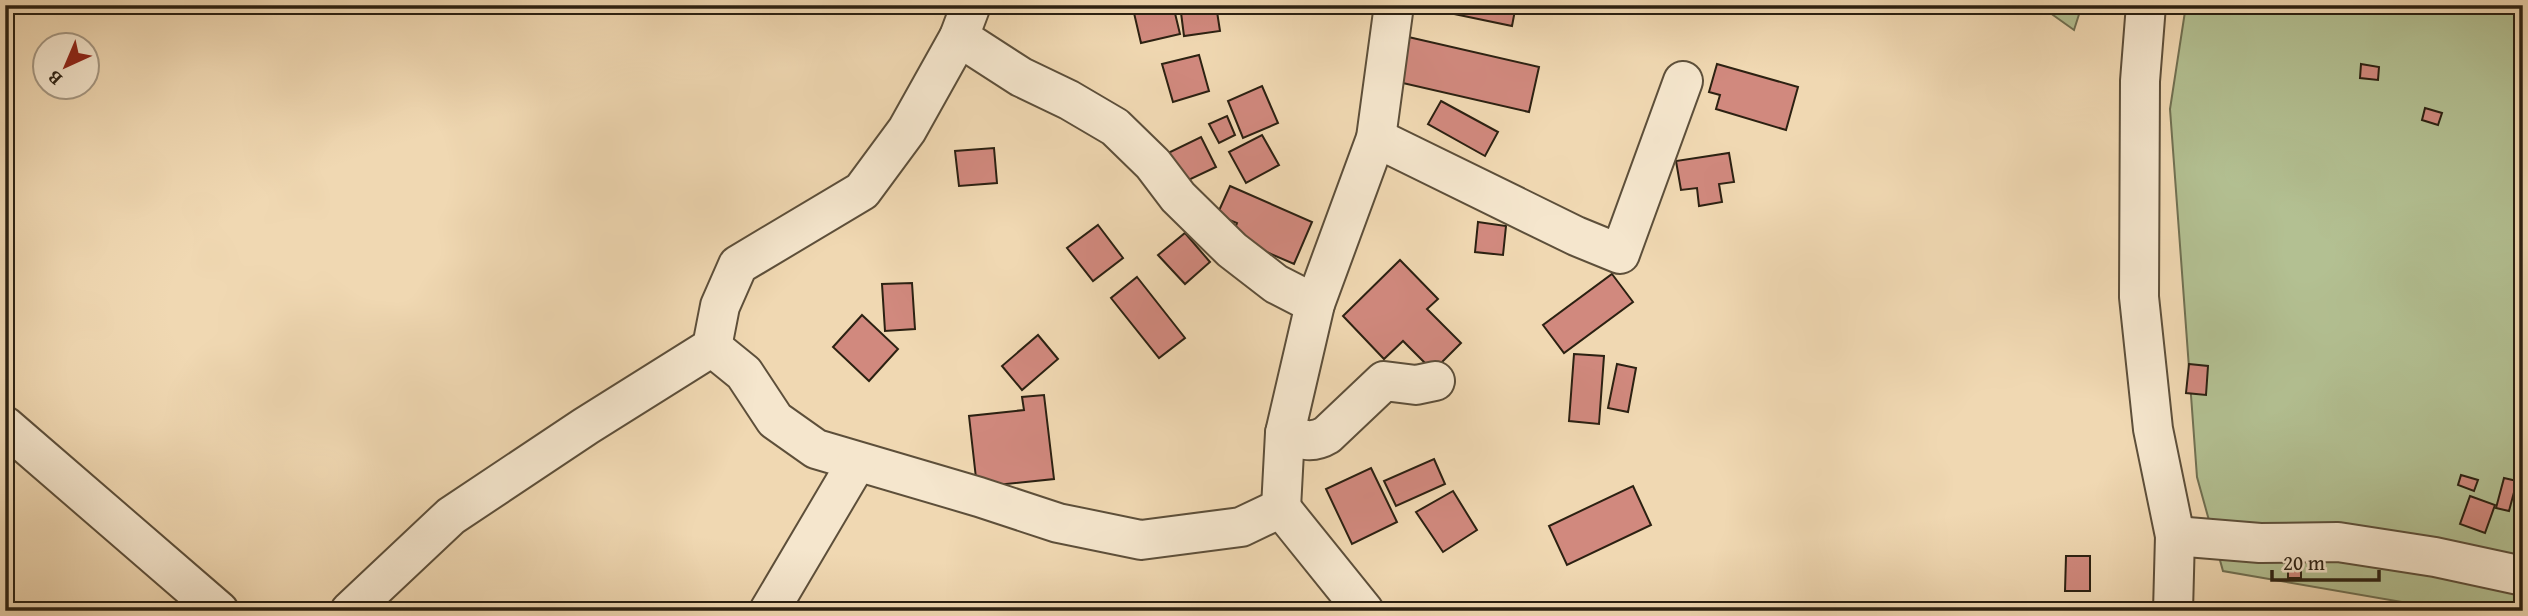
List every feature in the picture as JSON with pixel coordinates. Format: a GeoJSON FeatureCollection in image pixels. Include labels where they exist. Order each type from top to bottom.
{"type":"FeatureCollection","features":[{"type":"Feature","properties":{"kind":"street"},"geometry":{"type":"LineString","coordinates":[[1364,611],[1281,508],[1285,433],[1315,304],[1376,138],[1394,5]]}},
{"type":"Feature","properties":{"kind":"street"},"geometry":{"type":"LineString","coordinates":[[2146,5],[2140,81],[2138,297],[2153,429],[2175,536],[2173,611]]}},
{"type":"Feature","properties":{"kind":"street"},"geometry":{"type":"LineString","coordinates":[[350,611],[452,516],[586,426],[712,347],[720,306],[738,265],[862,191],[907,130],[965,21],[1021,77],[1069,100],[1115,127],[1153,164],[1178,197],[1232,250],[1276,284],[1315,304]]}},
{"type":"Feature","properties":{"kind":"street"},"geometry":{"type":"LineString","coordinates":[[1376,138],[1576,236],[1620,254],[1683,81]]}},
{"type":"Feature","properties":{"kind":"street"},"geometry":{"type":"LineString","coordinates":[[712,347],[744,373],[775,420],[816,449],[1058,523],[1141,540],[1241,527],[1281,508]]}},
{"type":"Feature","properties":{"kind":"street"},"geometry":{"type":"LineString","coordinates":[[1285,433],[1303,441],[1318,441],[1384,381],[1416,385],[1435,381]]}},
{"type":"Feature","properties":{"kind":"street"},"geometry":{"type":"LineString","coordinates":[[5,426],[219,611]]}},
{"type":"Feature","properties":{"kind":"street"},"geometry":{"type":"LineString","coordinates":[[769,611],[858,462]]}},
{"type":"Feature","properties":{"kind":"street"},"geometry":{"type":"LineString","coordinates":[[2175,536],[2260,542],[2338,542],[2435,557],[2523,576]]}},
{"type":"Feature","properties":{"kind":"green space"},"geometry":{"type":"Polygon","coordinates":[[[2039,5],[2082,5],[2074,30],[2039,5]]]}},
{"type":"Feature","properties":{"kind":"green space"},"geometry":{"type":"Polygon","coordinates":[[[2186,5],[2523,5],[2523,611],[2454,611],[2223,571],[2197,477],[2170,109],[2186,5]]]}},
{"type":"Feature","properties":{"kind":"building"},"geometry":{"type":"Polygon","coordinates":[[[1173,5],[1180,34],[1141,43],[1134,13],[1173,5]]]}},
{"type":"Feature","properties":{"kind":"building"},"geometry":{"type":"Polygon","coordinates":[[[1180,5],[1216,5],[1220,31],[1184,36],[1180,5]]]}},
{"type":"Feature","properties":{"kind":"building"},"geometry":{"type":"Polygon","coordinates":[[[1411,5],[1516,5],[1512,26],[1411,5]]]}},
{"type":"Feature","properties":{"kind":"building"},"geometry":{"type":"Polygon","coordinates":[[[1404,36],[1539,67],[1529,112],[1394,81],[1404,36]]]}},
{"type":"Feature","properties":{"kind":"building"},"geometry":{"type":"Polygon","coordinates":[[[1199,55],[1209,91],[1173,102],[1162,64],[1199,55]]]}},
{"type":"Feature","properties":{"kind":"building"},"geometry":{"type":"Polygon","coordinates":[[[1717,64],[1798,87],[1786,130],[1716,109],[1720,95],[1709,92],[1717,64]]]}},
{"type":"Feature","properties":{"kind":"building"},"geometry":{"type":"Polygon","coordinates":[[[2361,64],[2379,67],[2378,80],[2360,78],[2361,64]]]}},
{"type":"Feature","properties":{"kind":"building"},"geometry":{"type":"Polygon","coordinates":[[[1262,86],[1278,123],[1243,138],[1228,101],[1262,86]]]}},
{"type":"Feature","properties":{"kind":"building"},"geometry":{"type":"Polygon","coordinates":[[[1441,101],[1498,132],[1485,156],[1428,124],[1441,101]]]}},
{"type":"Feature","properties":{"kind":"building"},"geometry":{"type":"Polygon","coordinates":[[[2425,108],[2442,113],[2438,125],[2422,120],[2425,108]]]}},
{"type":"Feature","properties":{"kind":"building"},"geometry":{"type":"Polygon","coordinates":[[[1227,116],[1235,135],[1219,143],[1209,124],[1227,116]]]}},
{"type":"Feature","properties":{"kind":"building"},"geometry":{"type":"Polygon","coordinates":[[[1262,135],[1279,165],[1246,183],[1229,152],[1262,135]]]}},
{"type":"Feature","properties":{"kind":"building"},"geometry":{"type":"Polygon","coordinates":[[[1201,137],[1216,167],[1178,185],[1164,155],[1201,137]]]}},
{"type":"Feature","properties":{"kind":"building"},"geometry":{"type":"Polygon","coordinates":[[[994,148],[997,183],[959,186],[955,151],[994,148]]]}},
{"type":"Feature","properties":{"kind":"building"},"geometry":{"type":"Polygon","coordinates":[[[1729,153],[1734,182],[1719,184],[1722,202],[1699,206],[1697,188],[1681,190],[1676,161],[1729,153]]]}},
{"type":"Feature","properties":{"kind":"building"},"geometry":{"type":"Polygon","coordinates":[[[1230,186],[1312,222],[1294,264],[1232,237],[1237,223],[1217,215],[1230,186]]]}},
{"type":"Feature","properties":{"kind":"building"},"geometry":{"type":"Polygon","coordinates":[[[1478,222],[1506,226],[1503,255],[1475,252],[1478,222]]]}},
{"type":"Feature","properties":{"kind":"building"},"geometry":{"type":"Polygon","coordinates":[[[1098,225],[1123,258],[1093,281],[1067,248],[1098,225]]]}},
{"type":"Feature","properties":{"kind":"building"},"geometry":{"type":"Polygon","coordinates":[[[1185,233],[1210,262],[1185,284],[1158,255],[1185,233]]]}},
{"type":"Feature","properties":{"kind":"building"},"geometry":{"type":"Polygon","coordinates":[[[1400,260],[1438,299],[1427,309],[1461,343],[1433,371],[1403,341],[1384,359],[1343,316],[1400,260]]]}},
{"type":"Feature","properties":{"kind":"building"},"geometry":{"type":"Polygon","coordinates":[[[1612,274],[1633,302],[1564,353],[1543,325],[1612,274]]]}},
{"type":"Feature","properties":{"kind":"building"},"geometry":{"type":"Polygon","coordinates":[[[1137,277],[1185,338],[1159,358],[1111,298],[1137,277]]]}},
{"type":"Feature","properties":{"kind":"building"},"geometry":{"type":"Polygon","coordinates":[[[912,283],[915,329],[885,331],[882,284],[912,283]]]}},
{"type":"Feature","properties":{"kind":"building"},"geometry":{"type":"Polygon","coordinates":[[[862,315],[898,349],[869,381],[833,347],[862,315]]]}},
{"type":"Feature","properties":{"kind":"building"},"geometry":{"type":"Polygon","coordinates":[[[1038,335],[1058,359],[1022,390],[1002,366],[1038,335]]]}},
{"type":"Feature","properties":{"kind":"building"},"geometry":{"type":"Polygon","coordinates":[[[1574,354],[1604,356],[1599,424],[1569,421],[1574,354]]]}},
{"type":"Feature","properties":{"kind":"building"},"geometry":{"type":"Polygon","coordinates":[[[1617,364],[1636,368],[1628,412],[1608,408],[1617,364]]]}},
{"type":"Feature","properties":{"kind":"building"},"geometry":{"type":"Polygon","coordinates":[[[2189,364],[2208,366],[2206,395],[2186,393],[2189,364]]]}},
{"type":"Feature","properties":{"kind":"building"},"geometry":{"type":"Polygon","coordinates":[[[1044,395],[1054,479],[977,487],[969,416],[1024,410],[1022,397],[1044,395]]]}},
{"type":"Feature","properties":{"kind":"building"},"geometry":{"type":"Polygon","coordinates":[[[1434,459],[1445,484],[1396,506],[1384,481],[1434,459]]]}},
{"type":"Feature","properties":{"kind":"building"},"geometry":{"type":"Polygon","coordinates":[[[1371,468],[1397,522],[1352,544],[1326,489],[1371,468]]]}},
{"type":"Feature","properties":{"kind":"building"},"geometry":{"type":"Polygon","coordinates":[[[2461,475],[2478,480],[2474,491],[2458,485],[2461,475]]]}},
{"type":"Feature","properties":{"kind":"building"},"geometry":{"type":"Polygon","coordinates":[[[2504,478],[2517,481],[2509,511],[2496,508],[2504,478]]]}},
{"type":"Feature","properties":{"kind":"building"},"geometry":{"type":"Polygon","coordinates":[[[1633,486],[1651,525],[1567,565],[1549,526],[1633,486]]]}},
{"type":"Feature","properties":{"kind":"building"},"geometry":{"type":"Polygon","coordinates":[[[1453,491],[1477,530],[1443,552],[1416,512],[1453,491]]]}},
{"type":"Feature","properties":{"kind":"building"},"geometry":{"type":"Polygon","coordinates":[[[2470,496],[2495,505],[2485,533],[2460,524],[2470,496]]]}},
{"type":"Feature","properties":{"kind":"building"},"geometry":{"type":"Polygon","coordinates":[[[2066,556],[2090,556],[2090,591],[2065,591],[2066,556]]]}},
{"type":"Feature","properties":{"kind":"building"},"geometry":{"type":"Polygon","coordinates":[[[2288,562],[2301,562],[2301,578],[2288,578],[2288,562]]]}}]}
